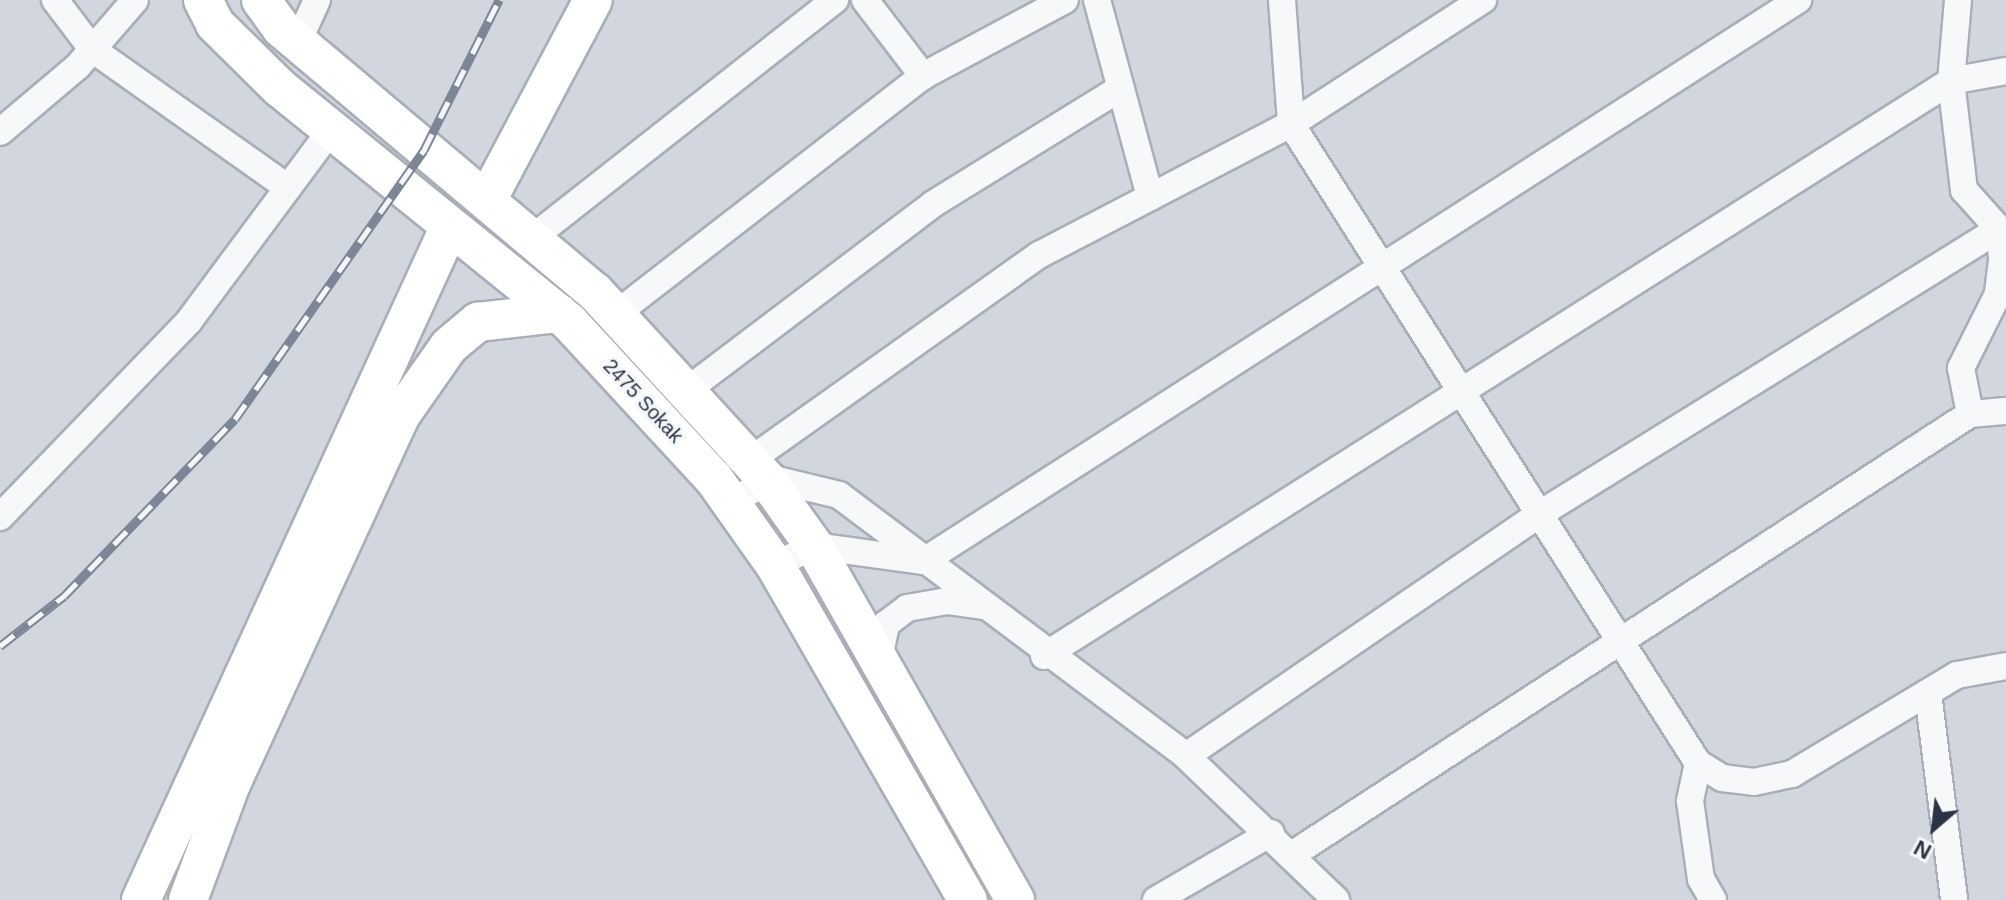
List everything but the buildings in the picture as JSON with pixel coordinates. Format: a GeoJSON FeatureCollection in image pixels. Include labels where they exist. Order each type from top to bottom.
{"type":"FeatureCollection","features":[{"type":"Feature","properties":{"kind":"main road","name":"2475 Sokak"},"geometry":{"type":"LineString","coordinates":[[203,0],[215,24],[331,130],[558,313],[732,501],[775,565],[968,900]]}},
{"type":"Feature","properties":{"kind":"main road","name":"2475 Sokak"},"geometry":{"type":"LineString","coordinates":[[261,0],[298,42],[487,200],[616,314],[758,470],[814,546],[1015,900]]}},
{"type":"Feature","properties":{"kind":"main road"},"geometry":{"type":"LineString","coordinates":[[487,200],[593,0]]}},
{"type":"Feature","properties":{"kind":"main road"},"geometry":{"type":"LineString","coordinates":[[141,900],[450,226]]}},
{"type":"Feature","properties":{"kind":"main road"},"geometry":{"type":"LineString","coordinates":[[188,900],[237,770],[400,416],[449,346],[478,322],[558,313]]}},
{"type":"Feature","properties":{"kind":"street"},"geometry":{"type":"LineString","coordinates":[[55,0],[92,49],[288,188]]}},
{"type":"Feature","properties":{"kind":"street"},"geometry":{"type":"LineString","coordinates":[[0,132],[92,49],[135,0]]}},
{"type":"Feature","properties":{"kind":"street"},"geometry":{"type":"LineString","coordinates":[[298,42],[317,0]]}},
{"type":"Feature","properties":{"kind":"street"},"geometry":{"type":"LineString","coordinates":[[531,239],[835,0]]}},
{"type":"Feature","properties":{"kind":"street"},"geometry":{"type":"LineString","coordinates":[[865,0],[923,76]]}},
{"type":"Feature","properties":{"kind":"street"},"geometry":{"type":"LineString","coordinates":[[616,314],[923,76],[1065,0]]}},
{"type":"Feature","properties":{"kind":"street"},"geometry":{"type":"LineString","coordinates":[[1097,0],[1116,91],[1150,197]]}},
{"type":"Feature","properties":{"kind":"street"},"geometry":{"type":"LineString","coordinates":[[1282,0],[1291,124],[1626,641],[1698,763],[1722,778],[1754,782],[1792,774],[1957,675],[2006,666]]}},
{"type":"Feature","properties":{"kind":"street"},"geometry":{"type":"LineString","coordinates":[[732,501],[758,470],[1039,255],[1291,124],[1483,0]]}},
{"type":"Feature","properties":{"kind":"street"},"geometry":{"type":"LineString","coordinates":[[775,565],[814,546],[924,561],[1381,261],[1798,0]]}},
{"type":"Feature","properties":{"kind":"street"},"geometry":{"type":"LineString","coordinates":[[1958,0],[1951,81],[1964,190],[1999,229],[1998,294],[1961,368],[1970,414]]}},
{"type":"Feature","properties":{"kind":"street"},"geometry":{"type":"LineString","coordinates":[[1044,656],[1951,81],[2006,71]]}},
{"type":"Feature","properties":{"kind":"street"},"geometry":{"type":"LineString","coordinates":[[686,391],[933,204],[1116,91]]}},
{"type":"Feature","properties":{"kind":"street"},"geometry":{"type":"LineString","coordinates":[[0,517],[189,321],[331,130]]}},
{"type":"Feature","properties":{"kind":"street"},"geometry":{"type":"LineString","coordinates":[[1186,756],[1543,512],[1999,229]]}},
{"type":"Feature","properties":{"kind":"street"},"geometry":{"type":"LineString","coordinates":[[1293,854],[1626,641],[1970,414],[2006,411]]}},
{"type":"Feature","properties":{"kind":"street"},"geometry":{"type":"LineString","coordinates":[[758,470],[839,495],[1044,656],[1186,756],[1293,854],[1336,900]]}},
{"type":"Feature","properties":{"kind":"street"},"geometry":{"type":"LineString","coordinates":[[879,658],[886,624],[907,608],[947,601],[982,607]]}},
{"type":"Feature","properties":{"kind":"street"},"geometry":{"type":"LineString","coordinates":[[1928,693],[1954,900]]}},
{"type":"Feature","properties":{"kind":"street"},"geometry":{"type":"LineString","coordinates":[[1698,763],[1690,801],[1701,879],[1713,900]]}},
{"type":"Feature","properties":{"kind":"street"},"geometry":{"type":"LineString","coordinates":[[1156,900],[1271,833]]}},
{"type":"Feature","properties":{"kind":"shaded area"},"geometry":{"type":"Polygon","coordinates":[[[0,0],[2006,0],[2006,900],[0,900],[0,0]]]}},
{"type":"Feature","properties":{"kind":"railway"},"geometry":{"type":"LineString","coordinates":[[0,646],[64,596],[235,419],[424,150],[499,0]]}}]}
